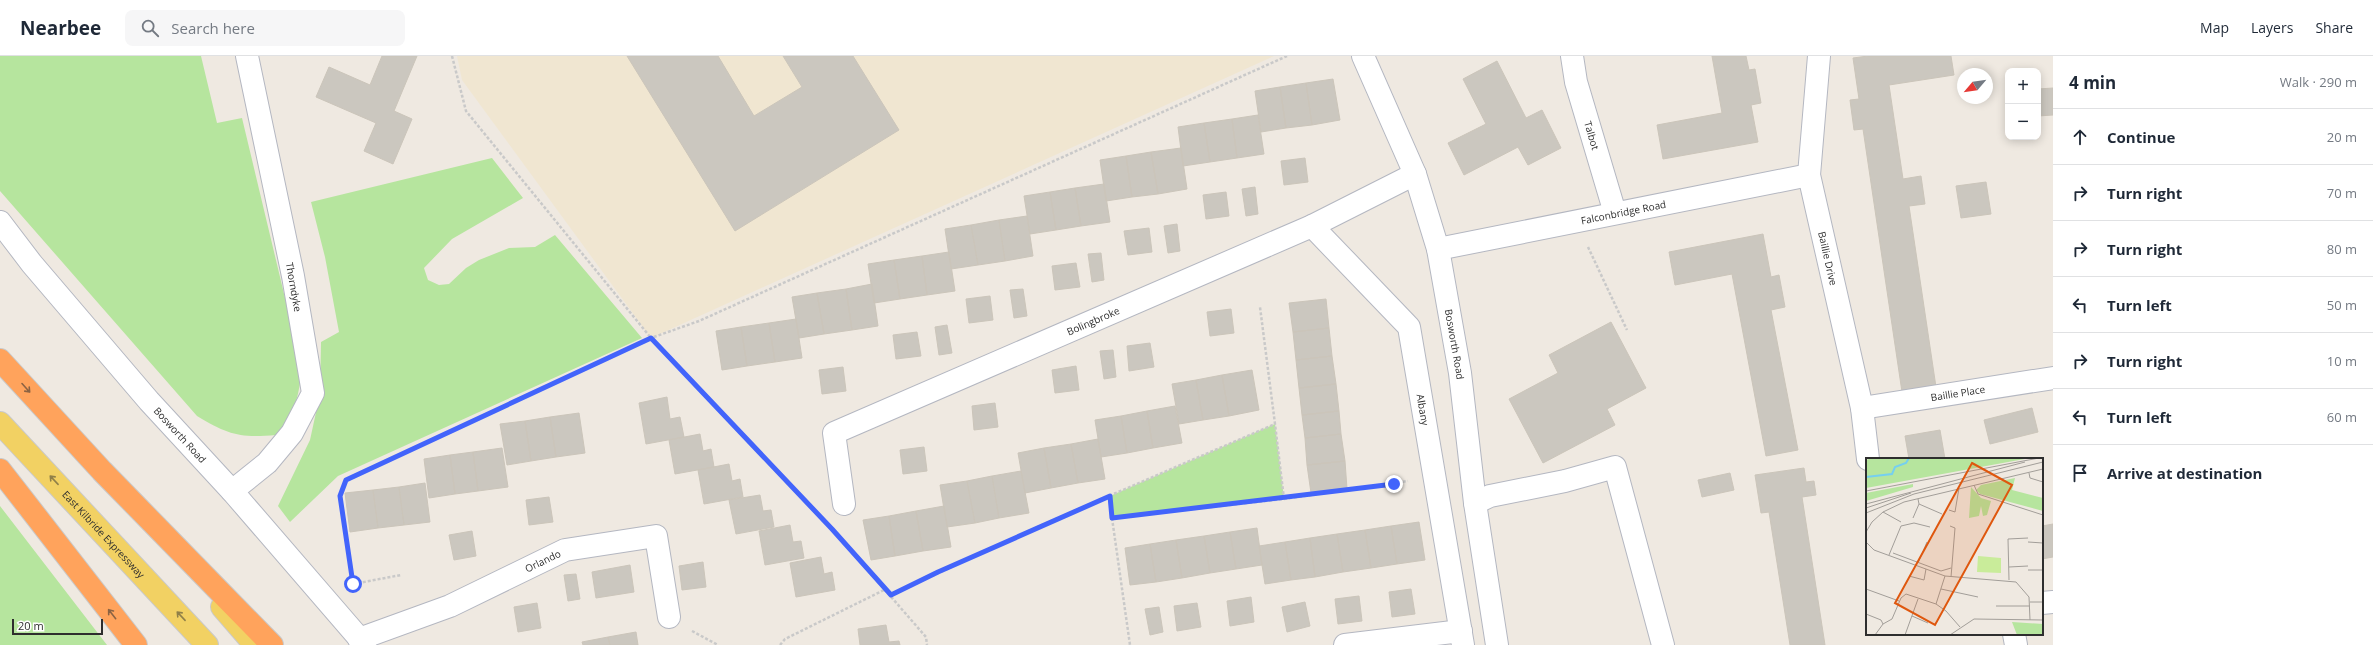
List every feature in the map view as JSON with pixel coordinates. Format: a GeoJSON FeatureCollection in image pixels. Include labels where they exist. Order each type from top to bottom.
{"type":"FeatureCollection","features":[{"type":"Feature","properties":{"kind":"highway"},"geometry":{"type":"LineString","coordinates":[[0,360],[102,471],[272,645]]}},
{"type":"Feature","properties":{"kind":"highway"},"geometry":{"type":"LineString","coordinates":[[0,470],[136,645]]}},
{"type":"Feature","properties":{"kind":"main road","name":"East Kilbride Expressway"},"geometry":{"type":"LineString","coordinates":[[0,423],[207,645]]}},
{"type":"Feature","properties":{"kind":"main road"},"geometry":{"type":"LineString","coordinates":[[102,471],[255,645]]}},
{"type":"Feature","properties":{"kind":"street","name":"Thorndyke"},"geometry":{"type":"LineString","coordinates":[[232,491],[267,463],[292,433],[313,393],[292,276],[247,56]]}},
{"type":"Feature","properties":{"kind":"street","name":"Bosworth Road"},"geometry":{"type":"LineString","coordinates":[[1363,56],[1416,174],[1438,249],[1460,373],[1476,503],[1497,645]]}},
{"type":"Feature","properties":{"kind":"street","name":"Talbot"},"geometry":{"type":"LineString","coordinates":[[1572,56],[1576,82],[1615,213]]}},
{"type":"Feature","properties":{"kind":"street","name":"Baillie Drive"},"geometry":{"type":"LineString","coordinates":[[1819,56],[1809,175],[1862,408],[1868,458]]}},
{"type":"Feature","properties":{"kind":"street","name":"Bolingbroke"},"geometry":{"type":"LineString","coordinates":[[844,504],[834,433],[1312,226],[1416,174]]}},
{"type":"Feature","properties":{"kind":"street","name":"Falconbridge Road"},"geometry":{"type":"LineString","coordinates":[[1438,249],[1809,175]]}},
{"type":"Feature","properties":{"kind":"street","name":"Bosworth Road"},"geometry":{"type":"LineString","coordinates":[[0,222],[32,264],[149,401],[232,491],[362,642]]}},
{"type":"Feature","properties":{"kind":"street","name":"Albany"},"geometry":{"type":"LineString","coordinates":[[1312,226],[1409,327],[1462,638],[1345,645]]}},
{"type":"Feature","properties":{"kind":"street","name":"Baillie Place"},"geometry":{"type":"LineString","coordinates":[[1862,408],[2053,378]]}},
{"type":"Feature","properties":{"kind":"street"},"geometry":{"type":"LineString","coordinates":[[1476,503],[1490,496],[1565,481],[1615,467],[1663,645]]}},
{"type":"Feature","properties":{"kind":"street","name":"Orlando"},"geometry":{"type":"LineString","coordinates":[[362,642],[450,606],[565,550],[656,536],[669,618]]}},
{"type":"Feature","properties":{"kind":"street"},"geometry":{"type":"LineString","coordinates":[[2043,603],[2053,602]]}},
{"type":"Feature","properties":{"kind":"street"},"geometry":{"type":"LineString","coordinates":[[2014,635],[2016,645]]}},
{"type":"Feature","properties":{"kind":"path"},"geometry":{"type":"LineString","coordinates":[[452,56],[466,111],[651,338],[821,518]]}},
{"type":"Feature","properties":{"kind":"path"},"geometry":{"type":"LineString","coordinates":[[353,584],[340,496],[346,480],[651,338],[706,318],[1287,56]]}},
{"type":"Feature","properties":{"kind":"path"},"geometry":{"type":"LineString","coordinates":[[1576,221],[1627,330]]}},
{"type":"Feature","properties":{"kind":"path"},"geometry":{"type":"LineString","coordinates":[[1260,307],[1284,499]]}},
{"type":"Feature","properties":{"kind":"path"},"geometry":{"type":"LineString","coordinates":[[891,595],[938,572],[1275,424]]}},
{"type":"Feature","properties":{"kind":"path"},"geometry":{"type":"LineString","coordinates":[[1112,518],[1284,499],[1394,484]]}},
{"type":"Feature","properties":{"kind":"path"},"geometry":{"type":"LineString","coordinates":[[1110,496],[1130,645]]}},
{"type":"Feature","properties":{"kind":"path"},"geometry":{"type":"LineString","coordinates":[[827,523],[886,589],[926,637],[927,645]]}},
{"type":"Feature","properties":{"kind":"path"},"geometry":{"type":"LineString","coordinates":[[346,585],[401,574]]}},
{"type":"Feature","properties":{"kind":"path"},"geometry":{"type":"LineString","coordinates":[[780,645],[785,639],[886,589]]}},
{"type":"Feature","properties":{"kind":"shaded area"},"geometry":{"type":"Polygon","coordinates":[[[457,56],[1274,56],[651,338],[462,80],[457,56]]]}},
{"type":"Feature","properties":{"kind":"green space"},"geometry":{"type":"Polygon","coordinates":[[[0,56],[201,56],[217,123],[242,118],[302,369],[295,404],[288,419],[276,435],[253,436],[235,434],[197,416],[0,191],[0,56]]]}},
{"type":"Feature","properties":{"kind":"green space"},"geometry":{"type":"Polygon","coordinates":[[[492,158],[523,198],[452,239],[424,268],[428,280],[439,285],[449,284],[466,268],[479,260],[509,248],[535,247],[555,235],[642,338],[338,476],[290,522],[278,506],[310,440],[320,394],[321,342],[339,332],[325,257],[311,202],[492,158]]]}},
{"type":"Feature","properties":{"kind":"green space"},"geometry":{"type":"Polygon","coordinates":[[[1275,424],[1284,499],[1112,518],[1110,496],[1275,424]]]}},
{"type":"Feature","properties":{"kind":"green space"},"geometry":{"type":"Polygon","coordinates":[[[0,506],[107,645],[0,645],[0,506]]]}},
{"type":"Feature","properties":{"kind":"building"},"geometry":{"type":"Polygon","coordinates":[[[382,56],[417,56],[394,111],[412,119],[393,164],[364,151],[376,123],[316,97],[329,67],[370,85],[382,56]]]}},
{"type":"Feature","properties":{"kind":"building"},"geometry":{"type":"Polygon","coordinates":[[[627,56],[718,56],[754,116],[802,87],[783,56],[853,56],[899,130],[735,231],[627,56]]]}},
{"type":"Feature","properties":{"kind":"building"},"geometry":{"type":"Polygon","coordinates":[[[1712,56],[1746,56],[1749,70],[1755,69],[1761,103],[1751,105],[1758,142],[1663,159],[1657,125],[1722,113],[1712,56]]]}},
{"type":"Feature","properties":{"kind":"building"},"geometry":{"type":"Polygon","coordinates":[[[1868,56],[1951,56],[1954,75],[1889,85],[1903,179],[1921,176],[1925,204],[1909,206],[1936,387],[1902,392],[1863,129],[1854,130],[1850,100],[1859,99],[1853,58],[1868,56]]]}},
{"type":"Feature","properties":{"kind":"building"},"geometry":{"type":"Polygon","coordinates":[[[1497,61],[1526,118],[1542,110],[1561,148],[1528,165],[1518,147],[1464,175],[1448,143],[1486,124],[1463,79],[1497,61]]]}},
{"type":"Feature","properties":{"kind":"building"},"geometry":{"type":"Polygon","coordinates":[[[1333,79],[1340,120],[1312,125],[1306,83],[1333,79]]]}},
{"type":"Feature","properties":{"kind":"building"},"geometry":{"type":"Polygon","coordinates":[[[1306,83],[1312,125],[1286,128],[1280,87],[1306,83]]]}},
{"type":"Feature","properties":{"kind":"building"},"geometry":{"type":"Polygon","coordinates":[[[1280,87],[1286,128],[1261,132],[1255,91],[1280,87]]]}},
{"type":"Feature","properties":{"kind":"building"},"geometry":{"type":"Polygon","coordinates":[[[2053,88],[2053,115],[2041,116],[2041,89],[2053,88]]]}},
{"type":"Feature","properties":{"kind":"building"},"geometry":{"type":"Polygon","coordinates":[[[1258,115],[1264,154],[1237,158],[1232,119],[1258,115]]]}},
{"type":"Feature","properties":{"kind":"building"},"geometry":{"type":"Polygon","coordinates":[[[1232,119],[1237,158],[1210,162],[1204,123],[1232,119]]]}},
{"type":"Feature","properties":{"kind":"building"},"geometry":{"type":"Polygon","coordinates":[[[1204,123],[1210,162],[1183,166],[1178,127],[1204,123]]]}},
{"type":"Feature","properties":{"kind":"building"},"geometry":{"type":"Polygon","coordinates":[[[1181,148],[1187,189],[1158,194],[1151,152],[1181,148]]]}},
{"type":"Feature","properties":{"kind":"building"},"geometry":{"type":"Polygon","coordinates":[[[1151,152],[1158,194],[1132,197],[1126,156],[1151,152]]]}},
{"type":"Feature","properties":{"kind":"building"},"geometry":{"type":"Polygon","coordinates":[[[1126,156],[1132,197],[1106,201],[1100,160],[1126,156]]]}},
{"type":"Feature","properties":{"kind":"building"},"geometry":{"type":"Polygon","coordinates":[[[1305,158],[1308,182],[1284,185],[1281,161],[1305,158]]]}},
{"type":"Feature","properties":{"kind":"building"},"geometry":{"type":"Polygon","coordinates":[[[1986,182],[1991,214],[1961,218],[1956,186],[1986,182]]]}},
{"type":"Feature","properties":{"kind":"building"},"geometry":{"type":"Polygon","coordinates":[[[1104,184],[1110,222],[1081,226],[1075,188],[1104,184]]]}},
{"type":"Feature","properties":{"kind":"building"},"geometry":{"type":"Polygon","coordinates":[[[1255,187],[1258,214],[1246,216],[1242,189],[1255,187]]]}},
{"type":"Feature","properties":{"kind":"building"},"geometry":{"type":"Polygon","coordinates":[[[1075,188],[1081,226],[1056,230],[1050,192],[1075,188]]]}},
{"type":"Feature","properties":{"kind":"building"},"geometry":{"type":"Polygon","coordinates":[[[1050,192],[1056,230],[1030,234],[1024,196],[1050,192]]]}},
{"type":"Feature","properties":{"kind":"building"},"geometry":{"type":"Polygon","coordinates":[[[1226,192],[1229,216],[1206,219],[1203,195],[1226,192]]]}},
{"type":"Feature","properties":{"kind":"building"},"geometry":{"type":"Polygon","coordinates":[[[1027,216],[1033,256],[1005,261],[999,220],[1027,216]]]}},
{"type":"Feature","properties":{"kind":"building"},"geometry":{"type":"Polygon","coordinates":[[[999,220],[1005,261],[978,265],[971,225],[999,220]]]}},
{"type":"Feature","properties":{"kind":"building"},"geometry":{"type":"Polygon","coordinates":[[[1177,224],[1180,251],[1168,253],[1164,226],[1177,224]]]}},
{"type":"Feature","properties":{"kind":"building"},"geometry":{"type":"Polygon","coordinates":[[[971,225],[978,265],[951,269],[945,229],[971,225]]]}},
{"type":"Feature","properties":{"kind":"building"},"geometry":{"type":"Polygon","coordinates":[[[1149,228],[1152,252],[1128,255],[1124,231],[1149,228]]]}},
{"type":"Feature","properties":{"kind":"building"},"geometry":{"type":"Polygon","coordinates":[[[1763,234],[1771,277],[1779,275],[1785,307],[1771,310],[1798,450],[1766,456],[1732,274],[1675,285],[1669,252],[1763,234]]]}},
{"type":"Feature","properties":{"kind":"building"},"geometry":{"type":"Polygon","coordinates":[[[949,252],[955,291],[927,295],[922,256],[949,252]]]}},
{"type":"Feature","properties":{"kind":"building"},"geometry":{"type":"Polygon","coordinates":[[[1101,253],[1104,280],[1092,282],[1088,254],[1101,253]]]}},
{"type":"Feature","properties":{"kind":"building"},"geometry":{"type":"Polygon","coordinates":[[[922,256],[927,295],[900,299],[894,260],[922,256]]]}},
{"type":"Feature","properties":{"kind":"building"},"geometry":{"type":"Polygon","coordinates":[[[894,260],[900,299],[874,303],[868,264],[894,260]]]}},
{"type":"Feature","properties":{"kind":"building"},"geometry":{"type":"Polygon","coordinates":[[[1076,263],[1080,287],[1055,290],[1052,266],[1076,263]]]}},
{"type":"Feature","properties":{"kind":"building"},"geometry":{"type":"Polygon","coordinates":[[[872,284],[878,326],[852,330],[846,289],[872,284]]]}},
{"type":"Feature","properties":{"kind":"building"},"geometry":{"type":"Polygon","coordinates":[[[846,289],[852,330],[824,334],[817,293],[846,289]]]}},
{"type":"Feature","properties":{"kind":"building"},"geometry":{"type":"Polygon","coordinates":[[[1023,289],[1027,316],[1014,318],[1010,290],[1023,289]]]}},
{"type":"Feature","properties":{"kind":"building"},"geometry":{"type":"Polygon","coordinates":[[[817,293],[824,334],[799,338],[792,297],[817,293]]]}},
{"type":"Feature","properties":{"kind":"building"},"geometry":{"type":"Polygon","coordinates":[[[990,296],[993,320],[969,323],[966,299],[990,296]]]}},
{"type":"Feature","properties":{"kind":"building"},"geometry":{"type":"Polygon","coordinates":[[[1326,299],[1329,328],[1293,332],[1289,303],[1326,299]]]}},
{"type":"Feature","properties":{"kind":"building"},"geometry":{"type":"Polygon","coordinates":[[[1231,309],[1234,333],[1210,336],[1207,312],[1231,309]]]}},
{"type":"Feature","properties":{"kind":"building"},"geometry":{"type":"Polygon","coordinates":[[[796,319],[802,358],[775,362],[769,323],[796,319]]]}},
{"type":"Feature","properties":{"kind":"building"},"geometry":{"type":"Polygon","coordinates":[[[1611,322],[1646,388],[1607,409],[1615,425],[1543,463],[1509,399],[1558,373],[1549,355],[1611,322]]]}},
{"type":"Feature","properties":{"kind":"building"},"geometry":{"type":"Polygon","coordinates":[[[769,323],[775,362],[747,366],[741,327],[769,323]]]}},
{"type":"Feature","properties":{"kind":"building"},"geometry":{"type":"Polygon","coordinates":[[[947,325],[952,353],[939,355],[935,327],[947,325]]]}},
{"type":"Feature","properties":{"kind":"building"},"geometry":{"type":"Polygon","coordinates":[[[741,327],[747,366],[722,370],[716,331],[741,327]]]}},
{"type":"Feature","properties":{"kind":"building"},"geometry":{"type":"Polygon","coordinates":[[[1329,328],[1332,356],[1296,360],[1293,332],[1329,328]]]}},
{"type":"Feature","properties":{"kind":"building"},"geometry":{"type":"Polygon","coordinates":[[[917,332],[921,356],[896,359],[893,335],[917,332]]]}},
{"type":"Feature","properties":{"kind":"building"},"geometry":{"type":"Polygon","coordinates":[[[1150,343],[1154,367],[1129,371],[1127,346],[1150,343]]]}},
{"type":"Feature","properties":{"kind":"building"},"geometry":{"type":"Polygon","coordinates":[[[1113,350],[1116,377],[1104,379],[1100,351],[1113,350]]]}},
{"type":"Feature","properties":{"kind":"building"},"geometry":{"type":"Polygon","coordinates":[[[1332,356],[1336,384],[1299,388],[1296,360],[1332,356]]]}},
{"type":"Feature","properties":{"kind":"building"},"geometry":{"type":"Polygon","coordinates":[[[1076,366],[1079,390],[1055,393],[1052,370],[1076,366]]]}},
{"type":"Feature","properties":{"kind":"building"},"geometry":{"type":"Polygon","coordinates":[[[843,367],[846,391],[822,394],[819,370],[843,367]]]}},
{"type":"Feature","properties":{"kind":"building"},"geometry":{"type":"Polygon","coordinates":[[[1252,370],[1259,410],[1229,416],[1222,375],[1252,370]]]}},
{"type":"Feature","properties":{"kind":"building"},"geometry":{"type":"Polygon","coordinates":[[[1222,375],[1229,416],[1203,420],[1196,380],[1222,375]]]}},
{"type":"Feature","properties":{"kind":"building"},"geometry":{"type":"Polygon","coordinates":[[[1196,380],[1203,420],[1179,424],[1172,384],[1196,380]]]}},
{"type":"Feature","properties":{"kind":"building"},"geometry":{"type":"Polygon","coordinates":[[[1336,384],[1339,411],[1302,415],[1299,388],[1336,384]]]}},
{"type":"Feature","properties":{"kind":"building"},"geometry":{"type":"Polygon","coordinates":[[[667,397],[670,419],[680,417],[684,437],[646,444],[639,403],[667,397]]]}},
{"type":"Feature","properties":{"kind":"building"},"geometry":{"type":"Polygon","coordinates":[[[995,403],[998,427],[974,430],[972,406],[995,403]]]}},
{"type":"Feature","properties":{"kind":"building"},"geometry":{"type":"Polygon","coordinates":[[[1175,406],[1182,443],[1153,448],[1147,411],[1175,406]]]}},
{"type":"Feature","properties":{"kind":"building"},"geometry":{"type":"Polygon","coordinates":[[[2032,408],[2038,432],[1990,444],[1984,420],[2032,408]]]}},
{"type":"Feature","properties":{"kind":"building"},"geometry":{"type":"Polygon","coordinates":[[[1147,411],[1153,448],[1127,453],[1121,416],[1147,411]]]}},
{"type":"Feature","properties":{"kind":"building"},"geometry":{"type":"Polygon","coordinates":[[[1339,411],[1341,434],[1305,438],[1302,415],[1339,411]]]}},
{"type":"Feature","properties":{"kind":"building"},"geometry":{"type":"Polygon","coordinates":[[[579,413],[585,453],[556,457],[550,417],[579,413]]]}},
{"type":"Feature","properties":{"kind":"building"},"geometry":{"type":"Polygon","coordinates":[[[1121,416],[1127,453],[1101,457],[1095,420],[1121,416]]]}},
{"type":"Feature","properties":{"kind":"building"},"geometry":{"type":"Polygon","coordinates":[[[550,417],[556,457],[531,461],[525,421],[550,417]]]}},
{"type":"Feature","properties":{"kind":"building"},"geometry":{"type":"Polygon","coordinates":[[[525,421],[531,461],[507,465],[500,424],[525,421]]]}},
{"type":"Feature","properties":{"kind":"building"},"geometry":{"type":"Polygon","coordinates":[[[1940,430],[1945,458],[1909,458],[1905,436],[1940,430]]]}},
{"type":"Feature","properties":{"kind":"building"},"geometry":{"type":"Polygon","coordinates":[[[700,434],[703,451],[711,449],[714,467],[675,474],[669,440],[700,434]]]}},
{"type":"Feature","properties":{"kind":"building"},"geometry":{"type":"Polygon","coordinates":[[[1341,434],[1345,461],[1307,465],[1305,438],[1341,434]]]}},
{"type":"Feature","properties":{"kind":"building"},"geometry":{"type":"Polygon","coordinates":[[[1098,439],[1105,479],[1078,483],[1071,444],[1098,439]]]}},
{"type":"Feature","properties":{"kind":"building"},"geometry":{"type":"Polygon","coordinates":[[[1071,444],[1078,483],[1051,488],[1044,448],[1071,444]]]}},
{"type":"Feature","properties":{"kind":"building"},"geometry":{"type":"Polygon","coordinates":[[[924,447],[927,471],[903,474],[900,450],[924,447]]]}},
{"type":"Feature","properties":{"kind":"building"},"geometry":{"type":"Polygon","coordinates":[[[502,448],[508,487],[478,491],[473,452],[502,448]]]}},
{"type":"Feature","properties":{"kind":"building"},"geometry":{"type":"Polygon","coordinates":[[[1044,448],[1051,488],[1025,493],[1018,453],[1044,448]]]}},
{"type":"Feature","properties":{"kind":"building"},"geometry":{"type":"Polygon","coordinates":[[[473,452],[478,491],[455,494],[450,455],[473,452]]]}},
{"type":"Feature","properties":{"kind":"building"},"geometry":{"type":"Polygon","coordinates":[[[450,455],[455,494],[429,498],[424,459],[450,455]]]}},
{"type":"Feature","properties":{"kind":"building"},"geometry":{"type":"Polygon","coordinates":[[[1345,461],[1347,489],[1311,493],[1307,465],[1345,461]]]}},
{"type":"Feature","properties":{"kind":"building"},"geometry":{"type":"Polygon","coordinates":[[[729,464],[732,481],[740,479],[743,497],[704,504],[698,470],[729,464]]]}},
{"type":"Feature","properties":{"kind":"building"},"geometry":{"type":"Polygon","coordinates":[[[1804,468],[1806,482],[1814,481],[1816,495],[1802,497],[1825,645],[1790,645],[1769,512],[1761,513],[1755,475],[1804,468]]]}},
{"type":"Feature","properties":{"kind":"building"},"geometry":{"type":"Polygon","coordinates":[[[1021,471],[1029,513],[999,518],[992,476],[1021,471]]]}},
{"type":"Feature","properties":{"kind":"building"},"geometry":{"type":"Polygon","coordinates":[[[1730,473],[1734,490],[1702,497],[1698,480],[1730,473]]]}},
{"type":"Feature","properties":{"kind":"building"},"geometry":{"type":"Polygon","coordinates":[[[992,476],[999,518],[975,523],[967,481],[992,476]]]}},
{"type":"Feature","properties":{"kind":"building"},"geometry":{"type":"Polygon","coordinates":[[[967,481],[975,523],[947,527],[940,485],[967,481]]]}},
{"type":"Feature","properties":{"kind":"building"},"geometry":{"type":"Polygon","coordinates":[[[425,483],[430,522],[404,525],[399,487],[425,483]]]}},
{"type":"Feature","properties":{"kind":"building"},"geometry":{"type":"Polygon","coordinates":[[[399,487],[404,525],[378,528],[373,490],[399,487]]]}},
{"type":"Feature","properties":{"kind":"building"},"geometry":{"type":"Polygon","coordinates":[[[373,490],[378,528],[350,532],[345,493],[373,490]]]}},
{"type":"Feature","properties":{"kind":"building"},"geometry":{"type":"Polygon","coordinates":[[[760,495],[763,511],[771,510],[774,527],[736,534],[729,500],[760,495]]]}},
{"type":"Feature","properties":{"kind":"building"},"geometry":{"type":"Polygon","coordinates":[[[549,497],[553,522],[529,525],[526,500],[549,497]]]}},
{"type":"Feature","properties":{"kind":"building"},"geometry":{"type":"Polygon","coordinates":[[[944,506],[951,547],[923,551],[916,511],[944,506]]]}},
{"type":"Feature","properties":{"kind":"building"},"geometry":{"type":"Polygon","coordinates":[[[916,511],[923,551],[895,556],[889,516],[916,511]]]}},
{"type":"Feature","properties":{"kind":"building"},"geometry":{"type":"Polygon","coordinates":[[[889,516],[895,556],[871,560],[863,520],[889,516]]]}},
{"type":"Feature","properties":{"kind":"building"},"geometry":{"type":"Polygon","coordinates":[[[1419,522],[1425,560],[1397,564],[1391,526],[1419,522]]]}},
{"type":"Feature","properties":{"kind":"building"},"geometry":{"type":"Polygon","coordinates":[[[2053,524],[2053,557],[2043,559],[2043,526],[2053,524]]]}},
{"type":"Feature","properties":{"kind":"building"},"geometry":{"type":"Polygon","coordinates":[[[790,525],[793,542],[801,541],[804,558],[765,565],[759,531],[790,525]]]}},
{"type":"Feature","properties":{"kind":"building"},"geometry":{"type":"Polygon","coordinates":[[[1391,526],[1397,564],[1371,568],[1365,530],[1391,526]]]}},
{"type":"Feature","properties":{"kind":"building"},"geometry":{"type":"Polygon","coordinates":[[[1257,528],[1262,565],[1236,569],[1230,532],[1257,528]]]}},
{"type":"Feature","properties":{"kind":"building"},"geometry":{"type":"Polygon","coordinates":[[[1365,530],[1371,568],[1343,572],[1337,534],[1365,530]]]}},
{"type":"Feature","properties":{"kind":"building"},"geometry":{"type":"Polygon","coordinates":[[[472,531],[476,556],[454,560],[449,535],[472,531]]]}},
{"type":"Feature","properties":{"kind":"building"},"geometry":{"type":"Polygon","coordinates":[[[1230,532],[1236,569],[1210,573],[1204,536],[1230,532]]]}},
{"type":"Feature","properties":{"kind":"building"},"geometry":{"type":"Polygon","coordinates":[[[1337,534],[1343,572],[1315,577],[1310,538],[1337,534]]]}},
{"type":"Feature","properties":{"kind":"building"},"geometry":{"type":"Polygon","coordinates":[[[1204,536],[1210,573],[1182,578],[1176,540],[1204,536]]]}},
{"type":"Feature","properties":{"kind":"building"},"geometry":{"type":"Polygon","coordinates":[[[1310,538],[1315,577],[1291,580],[1285,542],[1310,538]]]}},
{"type":"Feature","properties":{"kind":"building"},"geometry":{"type":"Polygon","coordinates":[[[1176,540],[1182,578],[1156,582],[1150,544],[1176,540]]]}},
{"type":"Feature","properties":{"kind":"building"},"geometry":{"type":"Polygon","coordinates":[[[1285,542],[1291,580],[1265,584],[1259,546],[1285,542]]]}},
{"type":"Feature","properties":{"kind":"building"},"geometry":{"type":"Polygon","coordinates":[[[1150,544],[1156,582],[1130,585],[1125,548],[1150,544]]]}},
{"type":"Feature","properties":{"kind":"building"},"geometry":{"type":"Polygon","coordinates":[[[821,557],[824,574],[832,572],[835,590],[796,597],[790,563],[821,557]]]}},
{"type":"Feature","properties":{"kind":"building"},"geometry":{"type":"Polygon","coordinates":[[[703,562],[706,587],[682,590],[679,566],[703,562]]]}},
{"type":"Feature","properties":{"kind":"building"},"geometry":{"type":"Polygon","coordinates":[[[630,565],[634,592],[596,598],[592,572],[630,565]]]}},
{"type":"Feature","properties":{"kind":"building"},"geometry":{"type":"Polygon","coordinates":[[[576,574],[580,599],[568,601],[564,575],[576,574]]]}},
{"type":"Feature","properties":{"kind":"building"},"geometry":{"type":"Polygon","coordinates":[[[1411,589],[1415,614],[1392,617],[1389,592],[1411,589]]]}},
{"type":"Feature","properties":{"kind":"building"},"geometry":{"type":"Polygon","coordinates":[[[1359,596],[1362,621],[1338,624],[1335,599],[1359,596]]]}},
{"type":"Feature","properties":{"kind":"building"},"geometry":{"type":"Polygon","coordinates":[[[1251,597],[1254,622],[1230,626],[1227,601],[1251,597]]]}},
{"type":"Feature","properties":{"kind":"building"},"geometry":{"type":"Polygon","coordinates":[[[1305,602],[1310,626],[1287,632],[1282,607],[1305,602]]]}},
{"type":"Feature","properties":{"kind":"building"},"geometry":{"type":"Polygon","coordinates":[[[537,603],[541,628],[518,632],[514,607],[537,603]]]}},
{"type":"Feature","properties":{"kind":"building"},"geometry":{"type":"Polygon","coordinates":[[[1197,603],[1201,627],[1177,631],[1174,606],[1197,603]]]}},
{"type":"Feature","properties":{"kind":"building"},"geometry":{"type":"Polygon","coordinates":[[[1159,607],[1163,632],[1150,635],[1145,609],[1159,607]]]}},
{"type":"Feature","properties":{"kind":"building"},"geometry":{"type":"Polygon","coordinates":[[[886,625],[889,642],[899,641],[900,645],[860,645],[858,629],[886,625]]]}},
{"type":"Feature","properties":{"kind":"building"},"geometry":{"type":"Polygon","coordinates":[[[636,632],[638,645],[610,645],[608,637],[636,632]]]}},
{"type":"Feature","properties":{"kind":"building"},"geometry":{"type":"Polygon","coordinates":[[[608,637],[610,645],[583,645],[582,642],[608,637]]]}},
{"type":"Feature","properties":{"kind":"route"},"geometry":{"type":"LineString","coordinates":[[353,584],[340,496],[346,480],[651,338],[832,529],[891,595],[938,572],[1095,501],[1110,496],[1112,518],[1284,499],[1394,484]]}}]}
